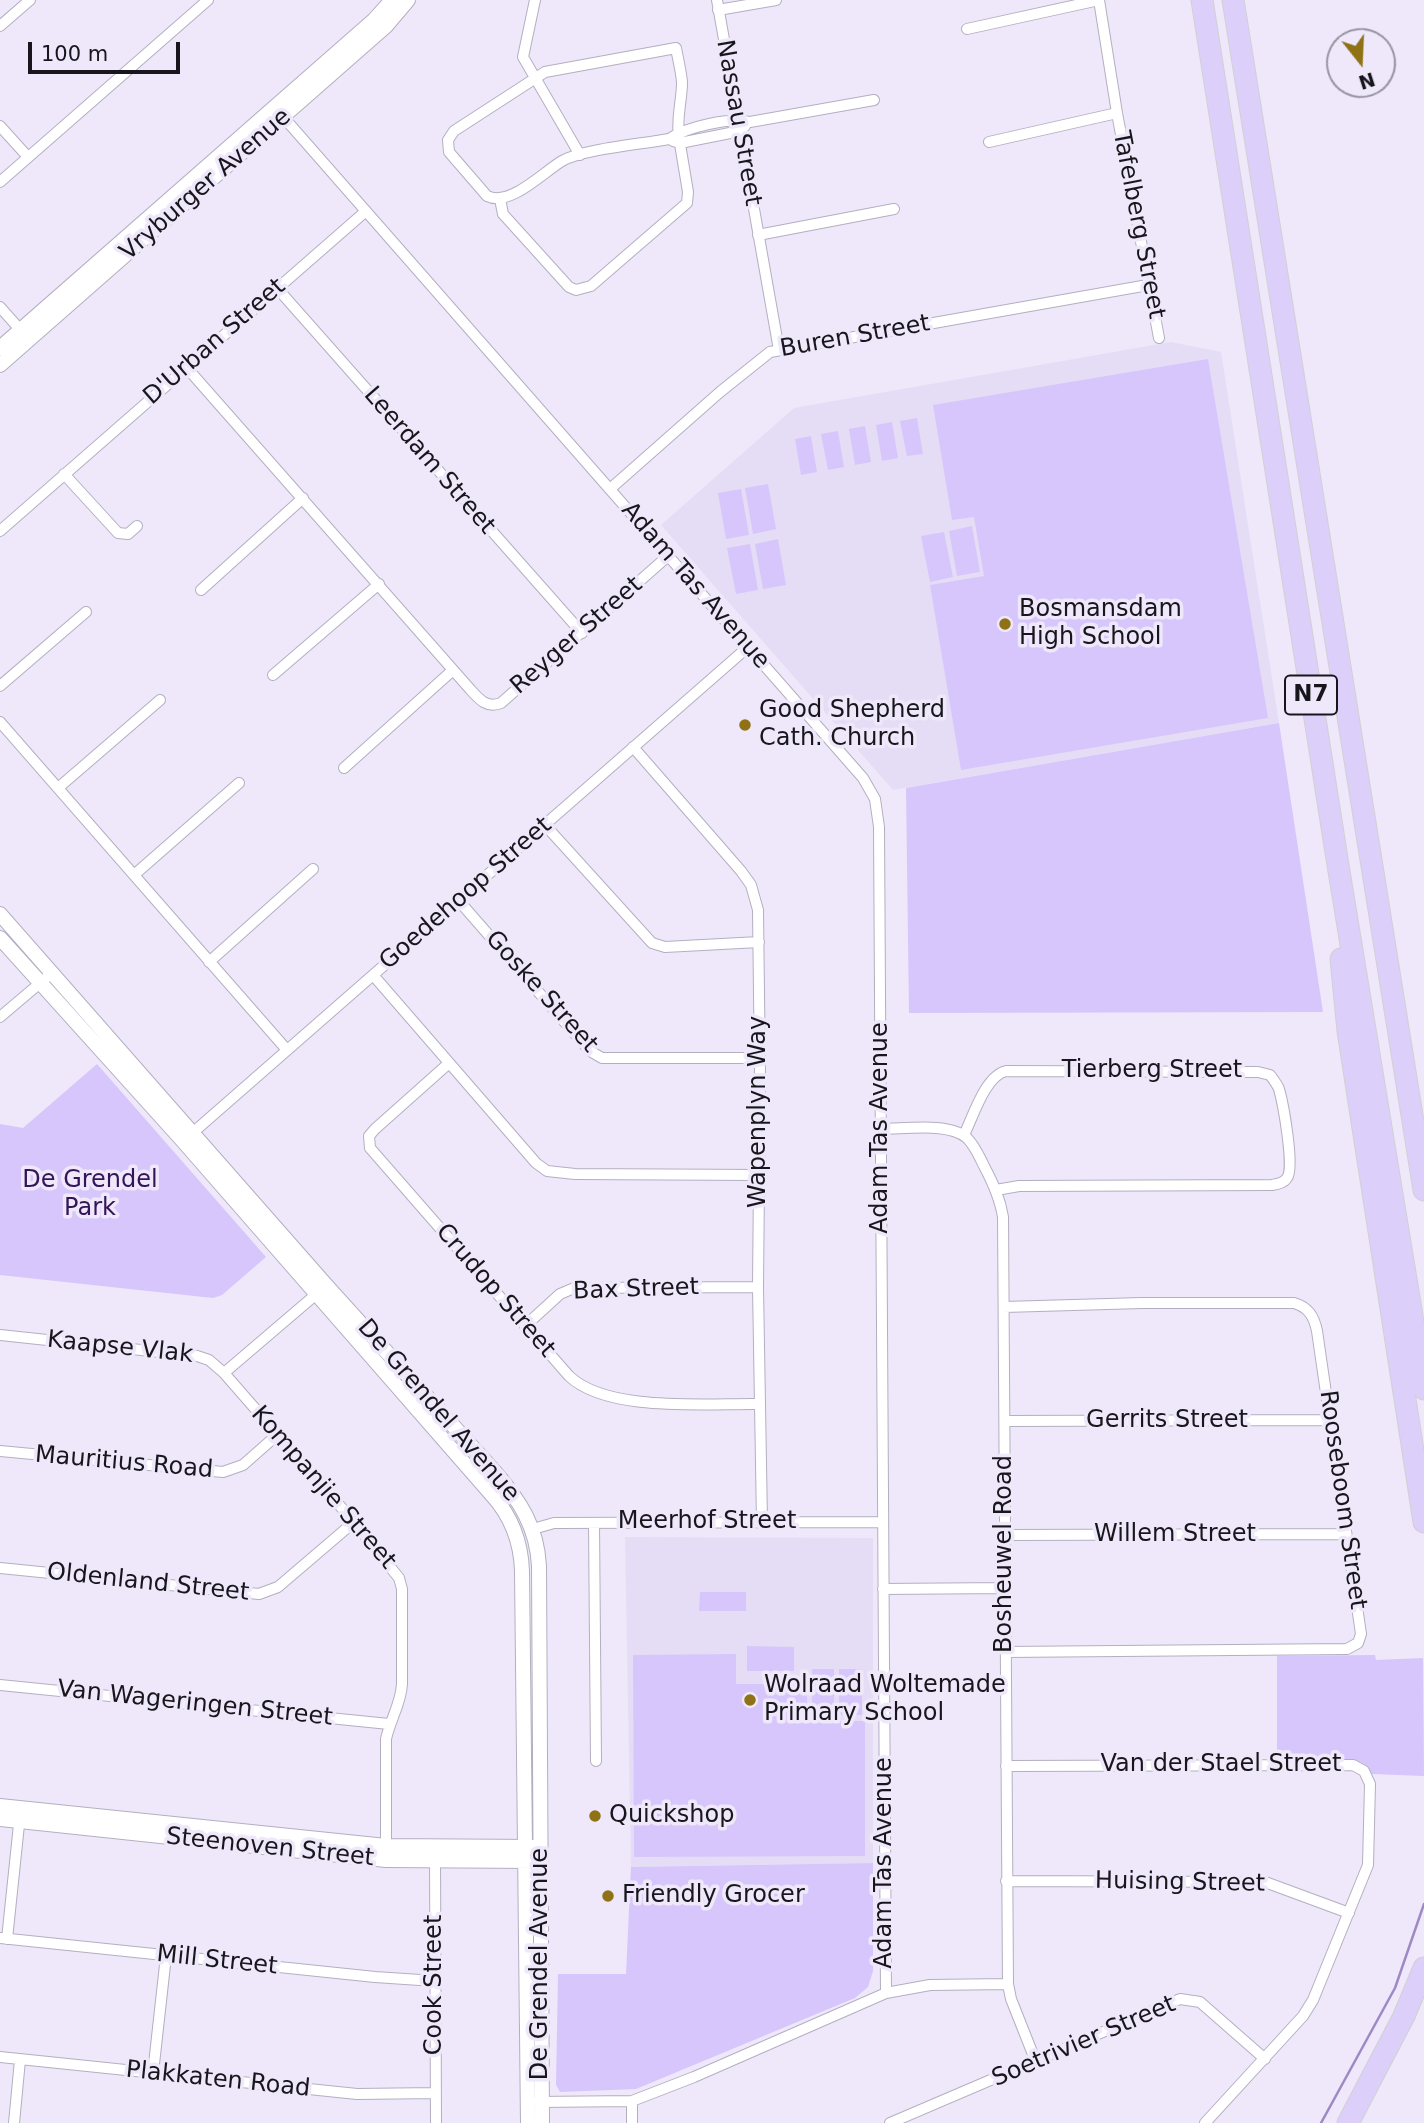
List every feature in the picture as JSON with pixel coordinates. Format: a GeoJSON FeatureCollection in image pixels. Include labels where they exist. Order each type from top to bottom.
{"type":"FeatureCollection","features":[{"type":"Feature","properties":{"kind":"highway","name":"N7"},"geometry":{"type":"LineString","coordinates":[[1202,0],[1424,1390]]}},
{"type":"Feature","properties":{"kind":"highway","name":"N7"},"geometry":{"type":"LineString","coordinates":[[1233,0],[1424,1190]]}},
{"type":"Feature","properties":{"kind":"highway"},"geometry":{"type":"LineString","coordinates":[[1338,864],[1335,901],[1348,1031],[1424,1522]]}},
{"type":"Feature","properties":{"kind":"highway"},"geometry":{"type":"LineString","coordinates":[[1348,2123],[1404,2016],[1424,1968]]}},
{"type":"Feature","properties":{"kind":"street"},"geometry":{"type":"LineString","coordinates":[[0,26],[30,0]]}},
{"type":"Feature","properties":{"kind":"street"},"geometry":{"type":"LineString","coordinates":[[0,182],[208,0]]}},
{"type":"Feature","properties":{"kind":"street","name":"Vryburger Avenue"},"geometry":{"type":"LineString","coordinates":[[279,112],[392,0]]}},
{"type":"Feature","properties":{"kind":"street","name":"Vryburger Avenue"},"geometry":{"type":"LineString","coordinates":[[0,365],[25,335],[279,112],[386,26],[408,0]]}},
{"type":"Feature","properties":{"kind":"street"},"geometry":{"type":"LineString","coordinates":[[535,0],[523,52],[526,65],[580,155]]}},
{"type":"Feature","properties":{"kind":"street","name":"Nassau Street"},"geometry":{"type":"LineString","coordinates":[[776,0],[717,5],[779,350]]}},
{"type":"Feature","properties":{"kind":"street","name":"Tafelberg Street"},"geometry":{"type":"LineString","coordinates":[[967,29],[1099,0],[1159,338]]}},
{"type":"Feature","properties":{"kind":"street"},"geometry":{"type":"LineString","coordinates":[[500,200],[503,214],[511,223],[569,286],[582,290],[592,286],[687,203],[688,192],[676,138],[682,82],[676,48],[545,72],[454,131],[446,143],[449,152],[487,195],[500,200],[563,161],[580,155],[676,138],[739,125]]}},
{"type":"Feature","properties":{"kind":"street","name":"Nassau Street"},"geometry":{"type":"LineString","coordinates":[[739,125],[874,100]]}},
{"type":"Feature","properties":{"kind":"street","name":"Adam Tas Avenue"},"geometry":{"type":"LineString","coordinates":[[279,112],[863,778],[872,791],[877,808],[886,1993],[706,2072],[632,2101],[535,2102]]}},
{"type":"Feature","properties":{"kind":"street","name":"Tafelberg Street"},"geometry":{"type":"LineString","coordinates":[[989,142],[1117,113]]}},
{"type":"Feature","properties":{"kind":"street"},"geometry":{"type":"LineString","coordinates":[[0,126],[28,157]]}},
{"type":"Feature","properties":{"kind":"street","name":"Nassau Street"},"geometry":{"type":"LineString","coordinates":[[758,235],[894,209]]}},
{"type":"Feature","properties":{"kind":"street","name":"D'Urban Street"},"geometry":{"type":"LineString","coordinates":[[0,531],[366,211]]}},
{"type":"Feature","properties":{"kind":"street","name":"Buren Street"},"geometry":{"type":"LineString","coordinates":[[610,489],[762,357],[779,350],[1149,285]]}},
{"type":"Feature","properties":{"kind":"street","name":"Leerdam Street"},"geometry":{"type":"LineString","coordinates":[[277,288],[582,633]]}},
{"type":"Feature","properties":{"kind":"street"},"geometry":{"type":"LineString","coordinates":[[0,307],[25,335]]}},
{"type":"Feature","properties":{"kind":"street","name":"Vryburger Avenue"},"geometry":{"type":"LineString","coordinates":[[0,348],[25,335]]}},
{"type":"Feature","properties":{"kind":"street","name":"Reyger Street"},"geometry":{"type":"LineString","coordinates":[[187,368],[480,700],[495,705],[501,702],[668,556]]}},
{"type":"Feature","properties":{"kind":"street"},"geometry":{"type":"LineString","coordinates":[[64,474],[118,533],[128,534],[137,526]]}},
{"type":"Feature","properties":{"kind":"street"},"geometry":{"type":"LineString","coordinates":[[201,590],[303,498]]}},
{"type":"Feature","properties":{"kind":"street"},"geometry":{"type":"LineString","coordinates":[[274,675],[379,584]]}},
{"type":"Feature","properties":{"kind":"street"},"geometry":{"type":"LineString","coordinates":[[0,687],[86,612]]}},
{"type":"Feature","properties":{"kind":"street","name":"Goedehoop Street"},"geometry":{"type":"LineString","coordinates":[[188,1137],[748,647]]}},
{"type":"Feature","properties":{"kind":"street"},"geometry":{"type":"LineString","coordinates":[[344,768],[453,670]]}},
{"type":"Feature","properties":{"kind":"street"},"geometry":{"type":"LineString","coordinates":[[58,788],[160,700]]}},
{"type":"Feature","properties":{"kind":"street"},"geometry":{"type":"LineString","coordinates":[[0,722],[287,1050]]}},
{"type":"Feature","properties":{"kind":"street","name":"Wapenplyn Way"},"geometry":{"type":"LineString","coordinates":[[633,747],[747,878],[756,896],[759,942],[758,1287],[762,1522]]}},
{"type":"Feature","properties":{"kind":"street"},"geometry":{"type":"LineString","coordinates":[[134,874],[239,783]]}},
{"type":"Feature","properties":{"kind":"street"},"geometry":{"type":"LineString","coordinates":[[545,825],[652,943],[665,947],[759,942]]}},
{"type":"Feature","properties":{"kind":"street"},"geometry":{"type":"LineString","coordinates":[[209,962],[313,869]]}},
{"type":"Feature","properties":{"kind":"street","name":"Goske Street"},"geometry":{"type":"LineString","coordinates":[[459,901],[596,1055],[610,1058],[760,1058]]}},
{"type":"Feature","properties":{"kind":"street","name":"De Grendel Avenue"},"geometry":{"type":"LineString","coordinates":[[0,914],[52,972],[188,1137],[321,1289],[506,1513],[515,1531],[520,1553],[533,1854]]}},
{"type":"Feature","properties":{"kind":"street","name":"De Grendel Avenue"},"geometry":{"type":"LineString","coordinates":[[0,938],[188,1137]]}},
{"type":"Feature","properties":{"kind":"street"},"geometry":{"type":"LineString","coordinates":[[0,1017],[52,972]]}},
{"type":"Feature","properties":{"kind":"street"},"geometry":{"type":"LineString","coordinates":[[373,975],[536,1164],[547,1171],[575,1174],[758,1175]]}},
{"type":"Feature","properties":{"kind":"street","name":"Crudop Street"},"geometry":{"type":"LineString","coordinates":[[448,1064],[374,1129],[369,1136],[370,1149],[574,1381],[595,1392],[622,1400],[760,1404]]}},
{"type":"Feature","properties":{"kind":"street","name":"Tierberg Street"},"geometry":{"type":"LineString","coordinates":[[964,1135],[990,1081],[1006,1071],[1258,1072],[1270,1075],[1278,1087],[1290,1168],[1289,1175],[1282,1182],[1272,1185],[1019,1186],[996,1190]]}},
{"type":"Feature","properties":{"kind":"street"},"geometry":{"type":"LineString","coordinates":[[881,1129],[947,1129],[964,1135]]}},
{"type":"Feature","properties":{"kind":"street","name":"Bosheuwel Road"},"geometry":{"type":"LineString","coordinates":[[964,1135],[975,1148],[996,1190],[1003,1217],[1008,1984],[1011,1999],[1036,2062]]}},
{"type":"Feature","properties":{"kind":"street","name":"Bax Street"},"geometry":{"type":"LineString","coordinates":[[526,1325],[560,1294],[574,1289],[758,1287]]}},
{"type":"Feature","properties":{"kind":"street","name":"De Grendel Avenue"},"geometry":{"type":"LineString","coordinates":[[321,1289],[500,1478],[517,1499],[533,1529],[539,1566],[533,1854],[535,2102],[542,2123]]}},
{"type":"Feature","properties":{"kind":"street","name":"Kaapse Vlak"},"geometry":{"type":"LineString","coordinates":[[0,1335],[197,1356],[209,1360],[224,1373],[321,1289]]}},
{"type":"Feature","properties":{"kind":"street","name":"Rooseboom Street"},"geometry":{"type":"LineString","coordinates":[[1004,1307],[1294,1303],[1307,1309],[1315,1321],[1361,1631],[1358,1643],[1350,1649],[1005,1652]]}},
{"type":"Feature","properties":{"kind":"street","name":"Kompanjie Street"},"geometry":{"type":"LineString","coordinates":[[224,1373],[396,1572],[402,1589],[402,1690],[386,1739],[386,1853]]}},
{"type":"Feature","properties":{"kind":"street","name":"Gerrits Street"},"geometry":{"type":"LineString","coordinates":[[1005,1421],[1330,1420]]}},
{"type":"Feature","properties":{"kind":"street","name":"Mauritius Road"},"geometry":{"type":"LineString","coordinates":[[0,1451],[214,1473],[230,1471],[243,1465],[277,1435]]}},
{"type":"Feature","properties":{"kind":"street"},"geometry":{"type":"LineString","coordinates":[[506,1513],[519,1526],[533,1529],[524,1540],[520,1553]]}},
{"type":"Feature","properties":{"kind":"street","name":"Oldenland Street"},"geometry":{"type":"LineString","coordinates":[[0,1568],[259,1594],[278,1587],[354,1522]]}},
{"type":"Feature","properties":{"kind":"street","name":"Meerhof Street"},"geometry":{"type":"LineString","coordinates":[[533,1529],[550,1523],[882,1522]]}},
{"type":"Feature","properties":{"kind":"street"},"geometry":{"type":"LineString","coordinates":[[594,1523],[596,1761]]}},
{"type":"Feature","properties":{"kind":"street","name":"Willem Street"},"geometry":{"type":"LineString","coordinates":[[1004,1535],[1346,1534]]}},
{"type":"Feature","properties":{"kind":"street"},"geometry":{"type":"LineString","coordinates":[[883,1588],[1005,1588]]}},
{"type":"Feature","properties":{"kind":"street","name":"Van Wageringen Street"},"geometry":{"type":"LineString","coordinates":[[0,1685],[389,1724]]}},
{"type":"Feature","properties":{"kind":"street","name":"Van der Stael Street"},"geometry":{"type":"LineString","coordinates":[[1006,1766],[1341,1765],[1359,1767],[1364,1771],[1370,1784],[1369,1858],[1309,2008],[1205,2123]]}},
{"type":"Feature","properties":{"kind":"street","name":"Steenoven Street"},"geometry":{"type":"LineString","coordinates":[[0,1806],[20,1815]]}},
{"type":"Feature","properties":{"kind":"street"},"geometry":{"type":"LineString","coordinates":[[4,1939],[20,1815]]}},
{"type":"Feature","properties":{"kind":"street","name":"Steenoven Street"},"geometry":{"type":"LineString","coordinates":[[0,1819],[20,1815],[386,1853],[533,1854]]}},
{"type":"Feature","properties":{"kind":"street","name":"Cook Street"},"geometry":{"type":"LineString","coordinates":[[435,1854],[436,2123]]}},
{"type":"Feature","properties":{"kind":"street","name":"Huising Street"},"geometry":{"type":"LineString","coordinates":[[1006,1881],[1265,1882],[1349,1913]]}},
{"type":"Feature","properties":{"kind":"street","name":"Mill Street"},"geometry":{"type":"LineString","coordinates":[[4,1939],[375,1978],[435,1981]]}},
{"type":"Feature","properties":{"kind":"street"},"geometry":{"type":"LineString","coordinates":[[153,2073],[166,1956]]}},
{"type":"Feature","properties":{"kind":"street"},"geometry":{"type":"LineString","coordinates":[[886,1993],[930,1985],[1008,1984]]}},
{"type":"Feature","properties":{"kind":"street","name":"Soetrivier Street"},"geometry":{"type":"LineString","coordinates":[[890,2123],[1180,1999],[1200,2002],[1265,2059]]}},
{"type":"Feature","properties":{"kind":"street","name":"Plakkaten Road"},"geometry":{"type":"LineString","coordinates":[[0,2057],[357,2094],[435,2093]]}},
{"type":"Feature","properties":{"kind":"street"},"geometry":{"type":"LineString","coordinates":[[14,2123],[20,2060]]}},
{"type":"Feature","properties":{"kind":"street"},"geometry":{"type":"LineString","coordinates":[[632,2101],[632,2123]]}},
{"type":"Feature","properties":{"kind":"street","name":"De Grendel Avenue"},"geometry":{"type":"LineString","coordinates":[[528,2123],[535,2102]]}},
{"type":"Feature","properties":{"kind":"shaded area","name":"Bosmansdam High School"},"geometry":{"type":"Polygon","coordinates":[[[1171,342],[1221,352],[1279,723],[893,790],[661,525],[794,408],[1171,342]]]}},
{"type":"Feature","properties":{"kind":"shaded area","name":"Wolraad Woltemade Primary School"},"geometry":{"type":"Polygon","coordinates":[[[625,1537],[873,1538],[873,1863],[631,1867],[625,1537]]]}},
{"type":"Feature","properties":{"kind":"green space"},"geometry":{"type":"Polygon","coordinates":[[[1208,359],[1268,718],[961,770],[930,585],[984,576],[974,517],[952,520],[933,405],[1208,359]]]}},
{"type":"Feature","properties":{"kind":"green space"},"geometry":{"type":"Polygon","coordinates":[[[917,418],[923,454],[907,456],[900,421],[917,418]]]}},
{"type":"Feature","properties":{"kind":"green space"},"geometry":{"type":"Polygon","coordinates":[[[892,422],[898,458],[882,461],[876,425],[892,422]]]}},
{"type":"Feature","properties":{"kind":"green space"},"geometry":{"type":"Polygon","coordinates":[[[865,426],[871,462],[855,465],[849,429],[865,426]]]}},
{"type":"Feature","properties":{"kind":"green space"},"geometry":{"type":"Polygon","coordinates":[[[838,431],[844,467],[828,470],[821,434],[838,431]]]}},
{"type":"Feature","properties":{"kind":"green space"},"geometry":{"type":"Polygon","coordinates":[[[811,436],[817,472],[801,475],[795,439],[811,436]]]}},
{"type":"Feature","properties":{"kind":"green space"},"geometry":{"type":"Polygon","coordinates":[[[768,484],[776,529],[753,534],[745,488],[768,484]]]}},
{"type":"Feature","properties":{"kind":"green space"},"geometry":{"type":"Polygon","coordinates":[[[741,489],[749,535],[726,539],[718,493],[741,489]]]}},
{"type":"Feature","properties":{"kind":"green space"},"geometry":{"type":"Polygon","coordinates":[[[972,526],[980,572],[957,576],[949,531],[972,526]]]}},
{"type":"Feature","properties":{"kind":"green space"},"geometry":{"type":"Polygon","coordinates":[[[944,532],[953,577],[930,582],[921,536],[944,532]]]}},
{"type":"Feature","properties":{"kind":"green space"},"geometry":{"type":"Polygon","coordinates":[[[778,539],[786,585],[763,589],[755,544],[778,539]]]}},
{"type":"Feature","properties":{"kind":"green space"},"geometry":{"type":"Polygon","coordinates":[[[750,544],[758,590],[736,594],[727,548],[750,544]]]}},
{"type":"Feature","properties":{"kind":"green space"},"geometry":{"type":"Polygon","coordinates":[[[1279,723],[1323,1012],[909,1013],[906,788],[1279,723]]]}},
{"type":"Feature","properties":{"kind":"green space","name":"De Grendel Park"},"geometry":{"type":"Polygon","coordinates":[[[97,1064],[266,1257],[222,1295],[213,1298],[0,1275],[0,1124],[23,1128],[97,1064]]]}},
{"type":"Feature","properties":{"kind":"green space"},"geometry":{"type":"Polygon","coordinates":[[[700,1592],[746,1592],[746,1611],[699,1611],[700,1592]]]}},
{"type":"Feature","properties":{"kind":"green space"},"geometry":{"type":"Polygon","coordinates":[[[747,1646],[794,1647],[794,1671],[747,1671],[747,1646]]]}},
{"type":"Feature","properties":{"kind":"green space"},"geometry":{"type":"Polygon","coordinates":[[[736,1654],[736,1684],[807,1684],[807,1721],[865,1721],[865,1856],[634,1857],[633,1655],[736,1654]]]}},
{"type":"Feature","properties":{"kind":"green space"},"geometry":{"type":"Polygon","coordinates":[[[1375,1655],[1376,1660],[1423,1658],[1424,1776],[1372,1774],[1364,1764],[1352,1759],[1277,1759],[1277,1656],[1375,1655]]]}},
{"type":"Feature","properties":{"kind":"green space"},"geometry":{"type":"Polygon","coordinates":[[[812,1669],[834,1669],[834,1715],[812,1716],[812,1669]]]}},
{"type":"Feature","properties":{"kind":"green space"},"geometry":{"type":"Polygon","coordinates":[[[839,1669],[862,1669],[862,1715],[839,1715],[839,1669]]]}},
{"type":"Feature","properties":{"kind":"green space"},"geometry":{"type":"Polygon","coordinates":[[[873,1863],[873,1971],[868,1987],[855,1998],[636,2089],[560,2092],[556,2085],[558,1974],[626,1974],[631,1867],[873,1863]]]}},
{"type":"Feature","properties":{"kind":"waterway"},"geometry":{"type":"LineString","coordinates":[[1321,2123],[1395,1988],[1424,1904]]}},
{"type":"Feature","properties":{"kind":"place","name":"Bosmansdam High School"},"geometry":{"type":"Point","coordinates":[1005,624]}},
{"type":"Feature","properties":{"kind":"place","name":"Good Shepherd Cath. Church"},"geometry":{"type":"Point","coordinates":[745,725]}},
{"type":"Feature","properties":{"kind":"place","name":"Wolraad Woltemade Primary School"},"geometry":{"type":"Point","coordinates":[750,1700]}},
{"type":"Feature","properties":{"kind":"place","name":"Quickshop"},"geometry":{"type":"Point","coordinates":[595,1816]}},
{"type":"Feature","properties":{"kind":"place","name":"Friendly Grocer"},"geometry":{"type":"Point","coordinates":[608,1896]}}]}
